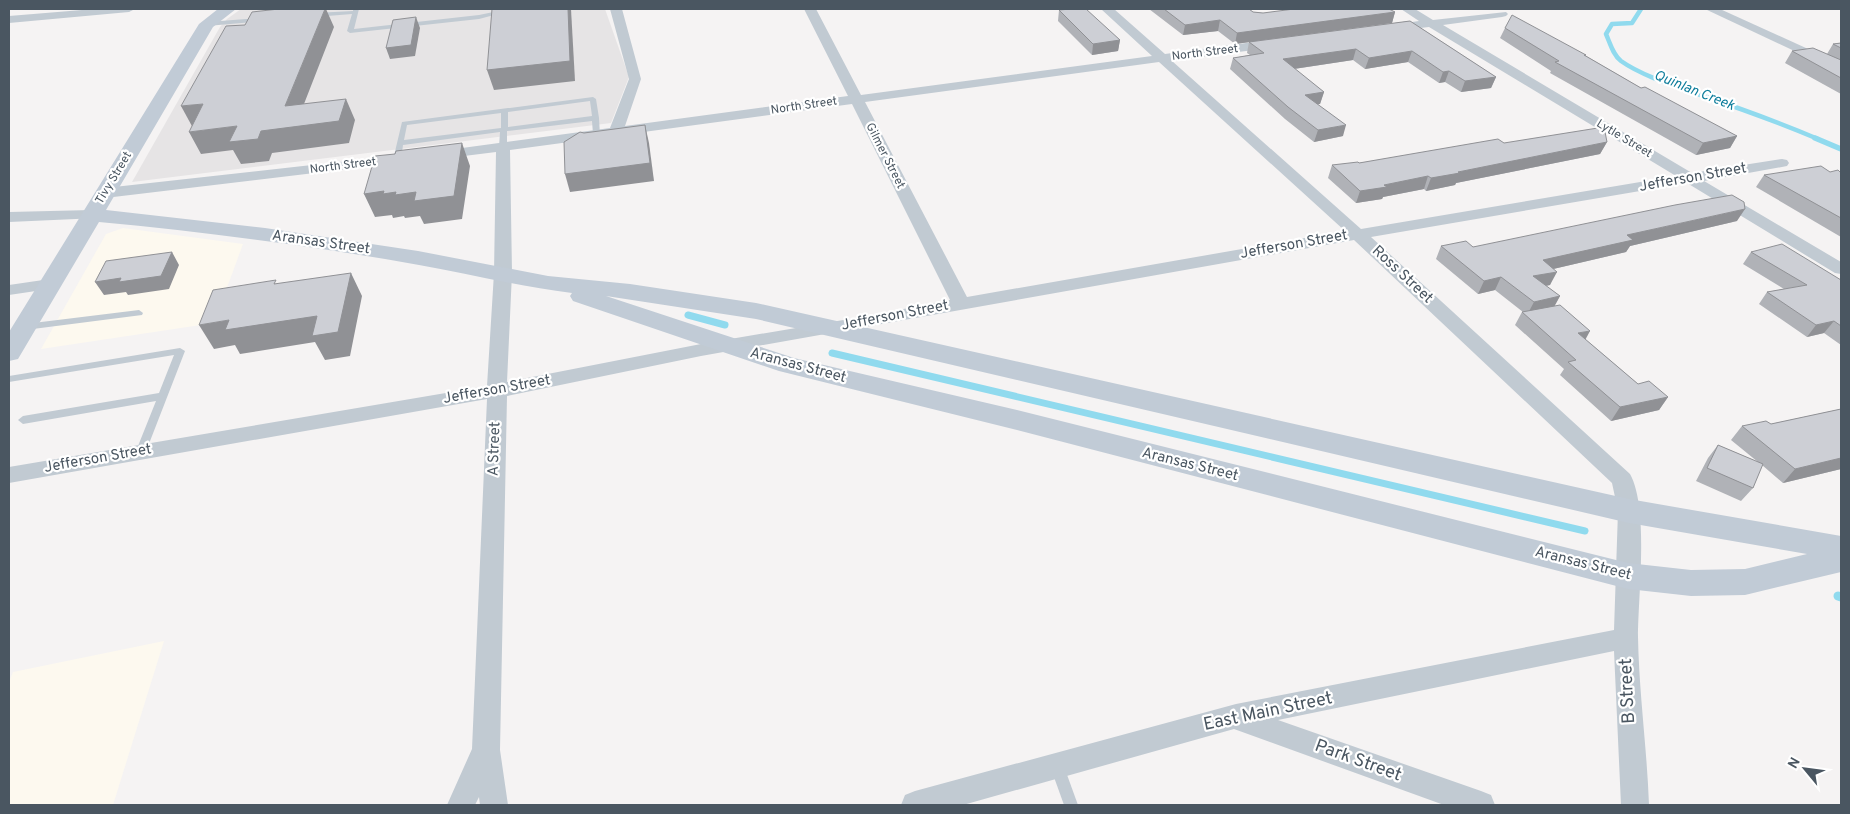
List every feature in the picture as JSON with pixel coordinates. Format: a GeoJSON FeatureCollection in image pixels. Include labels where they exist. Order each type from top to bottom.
{"type":"FeatureCollection","features":[{"type":"Feature","properties":{"kind":"street"},"geometry":{"type":"LineString","coordinates":[[11,22],[26,9]]}},
{"type":"Feature","properties":{"kind":"street"},"geometry":{"type":"LineString","coordinates":[[11,22],[129,9]]}},
{"type":"Feature","properties":{"kind":"street","name":"Tivy Street"},"geometry":{"type":"LineString","coordinates":[[9,354],[207,24],[228,9]]}},
{"type":"Feature","properties":{"kind":"street"},"geometry":{"type":"LineString","coordinates":[[616,9],[634,79],[616,131]]}},
{"type":"Feature","properties":{"kind":"street","name":"Gilmer Street"},"geometry":{"type":"LineString","coordinates":[[810,9],[961,303]]}},
{"type":"Feature","properties":{"kind":"street","name":"Ross Street"},"geometry":{"type":"LineString","coordinates":[[1107,9],[1358,234],[1622,480],[1629,511],[1628,576]]}},
{"type":"Feature","properties":{"kind":"street","name":"Lytle Street"},"geometry":{"type":"LineString","coordinates":[[1407,9],[1841,269]]}},
{"type":"Feature","properties":{"kind":"street"},"geometry":{"type":"LineString","coordinates":[[1711,9],[1841,69]]}},
{"type":"Feature","properties":{"kind":"street"},"geometry":{"type":"LineString","coordinates":[[1376,30],[1502,14]]}},
{"type":"Feature","properties":{"kind":"street","name":"North Street"},"geometry":{"type":"LineString","coordinates":[[105,193],[421,157],[504,138],[597,134],[1289,42]]}},
{"type":"Feature","properties":{"kind":"street","name":"A Street"},"geometry":{"type":"LineString","coordinates":[[494,805],[486,750],[497,391],[503,273],[504,138]]}},
{"type":"Feature","properties":{"kind":"street","name":"Jefferson Street"},"geometry":{"type":"LineString","coordinates":[[9,475],[497,391],[961,303],[1782,163]]}},
{"type":"Feature","properties":{"kind":"street"},"geometry":{"type":"LineString","coordinates":[[9,217],[92,215]]}},
{"type":"Feature","properties":{"kind":"street","name":"Aransas Street"},"geometry":{"type":"LineString","coordinates":[[92,215],[265,235],[418,258],[548,283],[630,291],[756,311],[1629,511],[1841,548]]}},
{"type":"Feature","properties":{"kind":"street","name":"Aransas Street"},"geometry":{"type":"LineString","coordinates":[[548,283],[597,303],[788,365],[1026,423],[1628,576],[1691,583],[1745,582],[1841,559]]}},
{"type":"Feature","properties":{"kind":"street"},"geometry":{"type":"LineString","coordinates":[[9,290],[50,284]]}},
{"type":"Feature","properties":{"kind":"street","name":"B Street"},"geometry":{"type":"LineString","coordinates":[[1628,576],[1626,638],[1635,805]]}},
{"type":"Feature","properties":{"kind":"street","name":"East Main Street"},"geometry":{"type":"LineString","coordinates":[[931,803],[1236,716],[1626,638]]}},
{"type":"Feature","properties":{"kind":"street","name":"Park Street"},"geometry":{"type":"LineString","coordinates":[[1236,716],[1481,805]]}},
{"type":"Feature","properties":{"kind":"street","name":"A Street"},"geometry":{"type":"LineString","coordinates":[[461,805],[486,750]]}},
{"type":"Feature","properties":{"kind":"lane"},"geometry":{"type":"LineString","coordinates":[[308,16],[356,10],[350,31],[479,17],[514,9]]}},
{"type":"Feature","properties":{"kind":"lane"},"geometry":{"type":"LineString","coordinates":[[207,24],[269,19]]}},
{"type":"Feature","properties":{"kind":"lane"},"geometry":{"type":"LineString","coordinates":[[397,160],[404,122],[594,99],[597,134]]}},
{"type":"Feature","properties":{"kind":"lane"},"geometry":{"type":"LineString","coordinates":[[504,138],[505,110]]}},
{"type":"Feature","properties":{"kind":"lane"},"geometry":{"type":"LineString","coordinates":[[400,143],[504,138],[596,118]]}},
{"type":"Feature","properties":{"kind":"lane"},"geometry":{"type":"LineString","coordinates":[[24,327],[139,313]]}},
{"type":"Feature","properties":{"kind":"lane"},"geometry":{"type":"LineString","coordinates":[[9,379],[180,351],[141,451]]}},
{"type":"Feature","properties":{"kind":"lane"},"geometry":{"type":"LineString","coordinates":[[23,420],[163,396]]}},
{"type":"Feature","properties":{"kind":"lane"},"geometry":{"type":"LineString","coordinates":[[1057,766],[1071,805]]}},
{"type":"Feature","properties":{"kind":"shaded area"},"geometry":{"type":"Polygon","coordinates":[[[241,9],[605,9],[629,77],[611,123],[132,182],[220,27],[227,19],[241,9]]]}},
{"type":"Feature","properties":{"kind":"shaded area"},"geometry":{"type":"Polygon","coordinates":[[[123,228],[243,244],[214,323],[41,349],[106,234],[123,228]]]}},
{"type":"Feature","properties":{"kind":"shaded area"},"geometry":{"type":"Polygon","coordinates":[[[164,641],[113,805],[9,805],[9,682],[13,672],[164,641]]]}},
{"type":"Feature","properties":{"kind":"building"},"geometry":{"type":"Polygon","coordinates":[[[279,9],[325,9],[285,106],[346,99],[339,121],[261,131],[258,139],[229,142],[237,126],[189,132],[203,104],[181,106],[226,26],[245,25],[252,12],[279,9]]]}},
{"type":"Feature","properties":{"kind":"building"},"geometry":{"type":"Polygon","coordinates":[[[492,9],[568,9],[570,61],[487,70],[492,9]]]}},
{"type":"Feature","properties":{"kind":"building"},"geometry":{"type":"Polygon","coordinates":[[[1086,9],[1120,40],[1093,44],[1059,10],[1086,9]]]}},
{"type":"Feature","properties":{"kind":"building"},"geometry":{"type":"Polygon","coordinates":[[[1164,9],[1249,9],[1253,12],[1263,13],[1294,9],[1389,9],[1395,12],[1237,33],[1220,20],[1185,25],[1164,9]]]}},
{"type":"Feature","properties":{"kind":"building"},"geometry":{"type":"Polygon","coordinates":[[[1512,15],[1586,55],[1584,55],[1641,88],[1645,87],[1737,136],[1703,143],[1555,62],[1559,61],[1505,28],[1512,15]]]}},
{"type":"Feature","properties":{"kind":"building"},"geometry":{"type":"Polygon","coordinates":[[[416,17],[411,45],[386,48],[393,20],[416,17]]]}},
{"type":"Feature","properties":{"kind":"building"},"geometry":{"type":"Polygon","coordinates":[[[1410,21],[1496,77],[1465,81],[1449,71],[1443,72],[1412,51],[1369,58],[1356,49],[1283,59],[1324,92],[1305,95],[1346,125],[1318,130],[1288,107],[1233,58],[1264,53],[1249,42],[1410,21]]]}},
{"type":"Feature","properties":{"kind":"building"},"geometry":{"type":"Polygon","coordinates":[[[1841,43],[1841,48],[1833,44],[1841,43]]]}},
{"type":"Feature","properties":{"kind":"building"},"geometry":{"type":"Polygon","coordinates":[[[1813,48],[1841,60],[1841,78],[1792,51],[1813,48]]]}},
{"type":"Feature","properties":{"kind":"building"},"geometry":{"type":"Polygon","coordinates":[[[645,125],[650,163],[565,174],[564,142],[580,132],[645,125]]]}},
{"type":"Feature","properties":{"kind":"building"},"geometry":{"type":"Polygon","coordinates":[[[1604,127],[1607,142],[1458,172],[1460,173],[1431,178],[1428,176],[1384,185],[1387,187],[1360,191],[1332,165],[1359,163],[1498,139],[1504,143],[1604,127]]]}},
{"type":"Feature","properties":{"kind":"building"},"geometry":{"type":"Polygon","coordinates":[[[462,143],[454,196],[414,201],[416,192],[395,195],[396,192],[383,194],[384,191],[364,194],[375,156],[395,154],[396,151],[462,143]]]}},
{"type":"Feature","properties":{"kind":"building"},"geometry":{"type":"Polygon","coordinates":[[[1821,166],[1830,172],[1838,170],[1841,173],[1841,218],[1764,175],[1821,166]]]}},
{"type":"Feature","properties":{"kind":"building"},"geometry":{"type":"Polygon","coordinates":[[[1732,195],[1744,202],[1745,209],[1627,235],[1633,240],[1543,260],[1557,272],[1533,276],[1560,296],[1534,302],[1501,277],[1484,281],[1441,246],[1466,241],[1473,247],[1732,195]]]}},
{"type":"Feature","properties":{"kind":"building"},"geometry":{"type":"Polygon","coordinates":[[[1782,244],[1841,280],[1841,326],[1834,321],[1816,325],[1767,292],[1807,285],[1751,252],[1782,244]]]}},
{"type":"Feature","properties":{"kind":"building"},"geometry":{"type":"Polygon","coordinates":[[[172,252],[161,276],[119,282],[121,278],[95,282],[106,261],[172,252]]]}},
{"type":"Feature","properties":{"kind":"building"},"geometry":{"type":"Polygon","coordinates":[[[351,273],[338,332],[312,336],[317,316],[225,330],[229,320],[199,325],[213,290],[276,280],[274,284],[351,273]]]}},
{"type":"Feature","properties":{"kind":"building"},"geometry":{"type":"Polygon","coordinates":[[[1560,305],[1590,331],[1578,333],[1638,384],[1649,381],[1668,397],[1620,407],[1568,362],[1576,360],[1522,312],[1560,305]]]}},
{"type":"Feature","properties":{"kind":"building"},"geometry":{"type":"Polygon","coordinates":[[[1841,409],[1841,458],[1795,469],[1742,426],[1766,421],[1771,424],[1841,409]]]}},
{"type":"Feature","properties":{"kind":"building"},"geometry":{"type":"Polygon","coordinates":[[[1718,445],[1763,464],[1753,488],[1707,468],[1718,445]]]}},
{"type":"Feature","properties":{"kind":"waterway","name":"Quinlan Creek"},"geometry":{"type":"LineString","coordinates":[[1641,9],[1632,23],[1612,24],[1606,34],[1614,52],[1621,61],[1639,72],[1660,81],[1761,116],[1818,139]]}},
{"type":"Feature","properties":{"kind":"waterway","name":"Quinlan Creek"},"geometry":{"type":"LineString","coordinates":[[1815,138],[1841,149]]}},
{"type":"Feature","properties":{"kind":"waterway"},"geometry":{"type":"LineString","coordinates":[[688,315],[725,325]]}},
{"type":"Feature","properties":{"kind":"waterway"},"geometry":{"type":"LineString","coordinates":[[832,353],[1585,531]]}}]}
